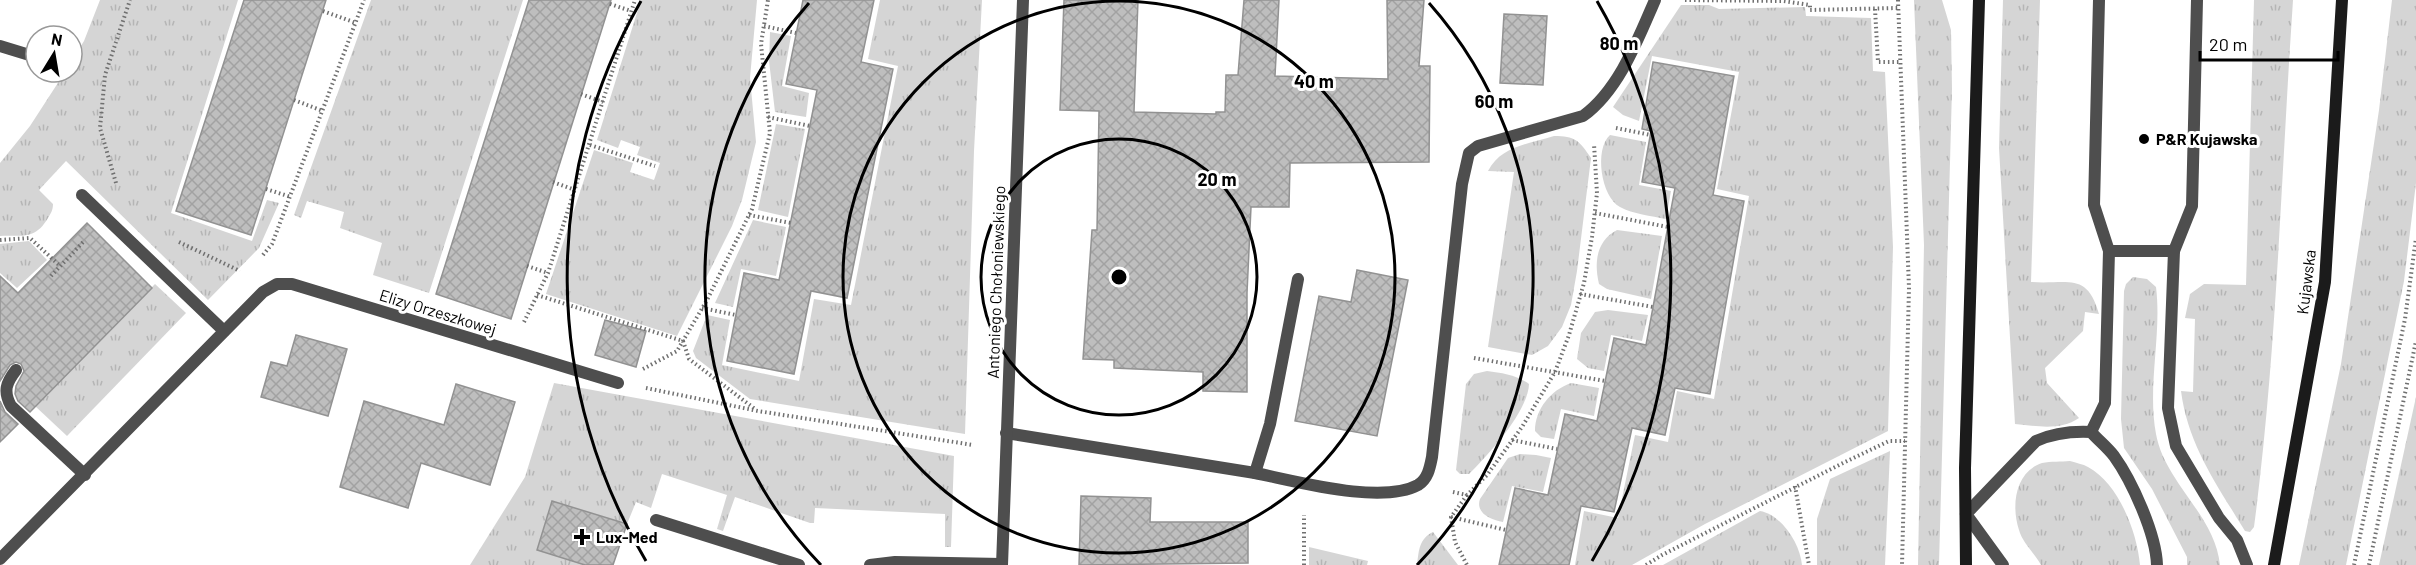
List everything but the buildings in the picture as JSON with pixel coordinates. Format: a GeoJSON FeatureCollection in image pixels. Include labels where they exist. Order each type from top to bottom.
{"type":"FeatureCollection","features":[{"type":"Feature","properties":{"kind":"main road"},"geometry":{"type":"LineString","coordinates":[[1966,565],[1978,0]]}},
{"type":"Feature","properties":{"kind":"main road","name":"Kujawska"},"geometry":{"type":"LineString","coordinates":[[2274,565],[2325,282],[2342,0]]}},
{"type":"Feature","properties":{"kind":"street","name":"Antoniego Chołoniewskiego"},"geometry":{"type":"LineString","coordinates":[[1002,565],[1023,0]]}},
{"type":"Feature","properties":{"kind":"street"},"geometry":{"type":"LineString","coordinates":[[1006,433],[1381,494],[1420,484],[1428,473],[1432,457],[1462,184],[1469,153],[1478,146],[1584,116],[1595,108],[1619,74],[1655,0]]}},
{"type":"Feature","properties":{"kind":"street"},"geometry":{"type":"LineString","coordinates":[[2091,432],[2104,403],[2109,250],[2094,205],[2099,0]]}},
{"type":"Feature","properties":{"kind":"street"},"geometry":{"type":"LineString","coordinates":[[2197,0],[2192,206],[2174,251],[2168,408],[2176,446],[2219,518],[2237,540],[2247,565]]}},
{"type":"Feature","properties":{"kind":"street"},"geometry":{"type":"LineString","coordinates":[[0,46],[24,53]]}},
{"type":"Feature","properties":{"kind":"street"},"geometry":{"type":"LineString","coordinates":[[82,195],[224,331]]}},
{"type":"Feature","properties":{"kind":"street"},"geometry":{"type":"LineString","coordinates":[[2109,250],[2174,251]]}},
{"type":"Feature","properties":{"kind":"street"},"geometry":{"type":"LineString","coordinates":[[1255,473],[1270,424],[1298,279]]}},
{"type":"Feature","properties":{"kind":"street","name":"Elizy Orzeszkowej"},"geometry":{"type":"LineString","coordinates":[[0,559],[263,292],[277,284],[292,284],[618,382]]}},
{"type":"Feature","properties":{"kind":"street"},"geometry":{"type":"LineString","coordinates":[[16,370],[8,380],[5,389],[10,406],[85,474]]}},
{"type":"Feature","properties":{"kind":"street"},"geometry":{"type":"LineString","coordinates":[[2004,565],[1966,514],[2036,441],[2064,432],[2091,432],[2114,456],[2131,486],[2152,536],[2157,565]]}},
{"type":"Feature","properties":{"kind":"street"},"geometry":{"type":"LineString","coordinates":[[656,520],[799,565]]}},
{"type":"Feature","properties":{"kind":"street"},"geometry":{"type":"LineString","coordinates":[[870,565],[895,562],[1002,565]]}},
{"type":"Feature","properties":{"kind":"path"},"geometry":{"type":"LineString","coordinates":[[123,191],[116,183],[100,128],[105,75],[130,0]]}},
{"type":"Feature","properties":{"kind":"path"},"geometry":{"type":"LineString","coordinates":[[259,259],[272,244],[364,0]]}},
{"type":"Feature","properties":{"kind":"path"},"geometry":{"type":"LineString","coordinates":[[511,351],[548,273],[635,0]]}},
{"type":"Feature","properties":{"kind":"path"},"geometry":{"type":"LineString","coordinates":[[618,382],[677,351],[702,308],[749,215],[770,133],[761,44],[768,0]]}},
{"type":"Feature","properties":{"kind":"path"},"geometry":{"type":"LineString","coordinates":[[1684,0],[1783,1],[1810,5],[1810,10],[1898,8]]}},
{"type":"Feature","properties":{"kind":"path"},"geometry":{"type":"LineString","coordinates":[[1898,0],[1909,288],[1902,565]]}},
{"type":"Feature","properties":{"kind":"path"},"geometry":{"type":"LineString","coordinates":[[609,4],[631,11]]}},
{"type":"Feature","properties":{"kind":"path"},"geometry":{"type":"LineString","coordinates":[[1875,9],[1878,62],[1900,62]]}},
{"type":"Feature","properties":{"kind":"path"},"geometry":{"type":"LineString","coordinates":[[323,10],[356,22]]}},
{"type":"Feature","properties":{"kind":"path"},"geometry":{"type":"LineString","coordinates":[[764,26],[796,33]]}},
{"type":"Feature","properties":{"kind":"path"},"geometry":{"type":"LineString","coordinates":[[581,94],[603,102]]}},
{"type":"Feature","properties":{"kind":"path"},"geometry":{"type":"LineString","coordinates":[[294,100],[323,111]]}},
{"type":"Feature","properties":{"kind":"path"},"geometry":{"type":"LineString","coordinates":[[1467,565],[1455,542],[1451,517],[1467,495],[1487,475],[1555,372],[1569,335],[1580,294],[1597,193],[1595,148],[1584,116]]}},
{"type":"Feature","properties":{"kind":"path"},"geometry":{"type":"LineString","coordinates":[[768,117],[810,126]]}},
{"type":"Feature","properties":{"kind":"path"},"geometry":{"type":"LineString","coordinates":[[590,145],[655,166]]}},
{"type":"Feature","properties":{"kind":"path"},"geometry":{"type":"LineString","coordinates":[[553,182],[575,190]]}},
{"type":"Feature","properties":{"kind":"path"},"geometry":{"type":"LineString","coordinates":[[266,189],[291,197]]}},
{"type":"Feature","properties":{"kind":"path"},"geometry":{"type":"LineString","coordinates":[[1595,213],[1668,227]]}},
{"type":"Feature","properties":{"kind":"path"},"geometry":{"type":"LineString","coordinates":[[749,215],[791,223]]}},
{"type":"Feature","properties":{"kind":"path"},"geometry":{"type":"LineString","coordinates":[[51,276],[106,218]]}},
{"type":"Feature","properties":{"kind":"path"},"geometry":{"type":"LineString","coordinates":[[0,240],[30,238],[60,266]]}},
{"type":"Feature","properties":{"kind":"path"},"geometry":{"type":"LineString","coordinates":[[2354,565],[2405,319],[2416,238]]}},
{"type":"Feature","properties":{"kind":"path"},"geometry":{"type":"LineString","coordinates":[[177,242],[246,273]]}},
{"type":"Feature","properties":{"kind":"path"},"geometry":{"type":"LineString","coordinates":[[527,266],[548,273]]}},
{"type":"Feature","properties":{"kind":"path"},"geometry":{"type":"LineString","coordinates":[[1580,294],[1653,307]]}},
{"type":"Feature","properties":{"kind":"path"},"geometry":{"type":"LineString","coordinates":[[537,295],[683,341]]}},
{"type":"Feature","properties":{"kind":"path"},"geometry":{"type":"LineString","coordinates":[[702,308],[736,315]]}},
{"type":"Feature","properties":{"kind":"path"},"geometry":{"type":"LineString","coordinates":[[683,341],[689,359],[758,411]]}},
{"type":"Feature","properties":{"kind":"path"},"geometry":{"type":"LineString","coordinates":[[2369,565],[2416,341]]}},
{"type":"Feature","properties":{"kind":"path"},"geometry":{"type":"LineString","coordinates":[[1443,353],[1605,381]]}},
{"type":"Feature","properties":{"kind":"path"},"geometry":{"type":"LineString","coordinates":[[618,382],[758,411],[973,445]]}},
{"type":"Feature","properties":{"kind":"path"},"geometry":{"type":"LineString","coordinates":[[1512,440],[1557,449]]}},
{"type":"Feature","properties":{"kind":"path"},"geometry":{"type":"LineString","coordinates":[[1646,565],[1795,486],[1889,441],[1905,441]]}},
{"type":"Feature","properties":{"kind":"path"},"geometry":{"type":"LineString","coordinates":[[1304,565],[1305,483]]}},
{"type":"Feature","properties":{"kind":"path"},"geometry":{"type":"LineString","coordinates":[[1420,484],[1467,495]]}},
{"type":"Feature","properties":{"kind":"path"},"geometry":{"type":"LineString","coordinates":[[1795,486],[1809,565]]}},
{"type":"Feature","properties":{"kind":"path"},"geometry":{"type":"LineString","coordinates":[[1451,517],[1506,530]]}},
{"type":"Feature","properties":{"kind":"green space"},"geometry":{"type":"Polygon","coordinates":[[[100,0],[238,0],[171,213],[252,241],[267,200],[279,203],[259,248],[208,300],[66,161],[39,190],[53,204],[51,213],[43,225],[28,235],[0,236],[0,163],[30,126],[57,84],[84,84],[84,41],[100,0]]]}},
{"type":"Feature","properties":{"kind":"green space"},"geometry":{"type":"Polygon","coordinates":[[[371,0],[523,0],[429,293],[373,275],[382,243],[340,228],[344,212],[307,201],[301,218],[294,215],[371,0]]]}},
{"type":"Feature","properties":{"kind":"green space"},"geometry":{"type":"Polygon","coordinates":[[[641,0],[757,0],[750,78],[756,142],[742,200],[732,226],[677,336],[546,294],[594,150],[633,163],[630,172],[654,180],[660,163],[637,155],[640,147],[621,140],[618,148],[597,140],[641,0]]]}},
{"type":"Feature","properties":{"kind":"green space"},"geometry":{"type":"Polygon","coordinates":[[[880,0],[982,0],[974,151],[965,434],[750,399],[696,358],[693,351],[707,315],[730,320],[722,365],[799,381],[814,299],[851,305],[898,66],[868,59],[880,0]]]}},
{"type":"Feature","properties":{"kind":"green space"},"geometry":{"type":"Polygon","coordinates":[[[1914,0],[1942,0],[1951,30],[1952,89],[1939,565],[1918,565],[1924,245],[1914,0]]]}},
{"type":"Feature","properties":{"kind":"green space"},"geometry":{"type":"Polygon","coordinates":[[[2003,0],[2040,0],[2031,282],[2065,282],[2082,286],[2094,300],[2099,314],[2085,312],[2083,331],[2045,368],[2047,383],[2079,418],[2064,425],[2015,424],[1999,148],[2003,0]]]}},
{"type":"Feature","properties":{"kind":"green space"},"geometry":{"type":"Polygon","coordinates":[[[2254,0],[2293,0],[2268,395],[2254,527],[2250,532],[2245,531],[2205,464],[2190,429],[2181,391],[2193,392],[2195,319],[2185,318],[2190,294],[2204,284],[2246,285],[2254,0]]]}},
{"type":"Feature","properties":{"kind":"green space"},"geometry":{"type":"Polygon","coordinates":[[[2392,0],[2416,0],[2416,183],[2404,281],[2346,565],[2299,565],[2341,364],[2379,110],[2392,0]]]}},
{"type":"Feature","properties":{"kind":"green space"},"geometry":{"type":"Polygon","coordinates":[[[1681,5],[1709,5],[1719,9],[1805,7],[1806,16],[1871,18],[1873,71],[1885,72],[1893,247],[1888,431],[1705,524],[1632,565],[1575,565],[1584,511],[1618,518],[1635,435],[1668,442],[1677,391],[1714,399],[1749,196],[1717,189],[1739,72],[1652,56],[1639,121],[1623,115],[1613,107],[1681,5]]]}},
{"type":"Feature","properties":{"kind":"green space"},"geometry":{"type":"Polygon","coordinates":[[[770,32],[791,36],[782,86],[809,93],[806,117],[775,112],[769,61],[770,32]]]}},
{"type":"Feature","properties":{"kind":"green space"},"geometry":{"type":"Polygon","coordinates":[[[776,124],[805,129],[788,217],[758,210],[776,124]]]}},
{"type":"Feature","properties":{"kind":"green space"},"geometry":{"type":"Polygon","coordinates":[[[1610,135],[1646,142],[1639,185],[1671,191],[1666,219],[1631,211],[1613,202],[1604,184],[1601,161],[1605,142],[1610,135]]]}},
{"type":"Feature","properties":{"kind":"green space"},"geometry":{"type":"Polygon","coordinates":[[[1554,136],[1576,140],[1591,158],[1571,305],[1562,327],[1548,346],[1532,355],[1488,347],[1514,172],[1488,171],[1500,156],[1508,151],[1554,136]]]}},
{"type":"Feature","properties":{"kind":"green space"},"geometry":{"type":"Polygon","coordinates":[[[753,220],[786,227],[776,276],[741,269],[733,307],[715,303],[753,220]]]}},
{"type":"Feature","properties":{"kind":"green space"},"geometry":{"type":"Polygon","coordinates":[[[1617,230],[1662,236],[1651,299],[1607,289],[1599,284],[1598,253],[1605,240],[1617,230]]]}},
{"type":"Feature","properties":{"kind":"green space"},"geometry":{"type":"Polygon","coordinates":[[[29,241],[47,260],[17,288],[0,273],[0,244],[29,241]]]}},
{"type":"Feature","properties":{"kind":"green space"},"geometry":{"type":"Polygon","coordinates":[[[2133,277],[2147,279],[2156,287],[2157,323],[2153,398],[2156,434],[2161,452],[2209,530],[2220,565],[2187,565],[2187,557],[2152,489],[2124,448],[2121,419],[2124,291],[2126,284],[2133,277]]]}},
{"type":"Feature","properties":{"kind":"green space"},"geometry":{"type":"Polygon","coordinates":[[[155,284],[186,313],[67,436],[35,406],[155,284]]]}},
{"type":"Feature","properties":{"kind":"green space"},"geometry":{"type":"Polygon","coordinates":[[[1608,310],[1648,315],[1642,341],[1611,335],[1604,371],[1588,368],[1577,359],[1581,333],[1595,312],[1608,310]]]}},
{"type":"Feature","properties":{"kind":"green space"},"geometry":{"type":"Polygon","coordinates":[[[1487,371],[1519,378],[1529,384],[1527,395],[1515,420],[1496,445],[1469,474],[1460,474],[1456,470],[1466,384],[1474,374],[1487,371]]]}},
{"type":"Feature","properties":{"kind":"green space"},"geometry":{"type":"Polygon","coordinates":[[[554,383],[954,456],[951,547],[945,547],[945,514],[815,508],[814,523],[810,523],[735,497],[723,531],[717,529],[727,495],[662,474],[651,508],[636,502],[627,524],[552,501],[537,550],[585,565],[470,565],[525,477],[554,383]]]}},
{"type":"Feature","properties":{"kind":"green space"},"geometry":{"type":"Polygon","coordinates":[[[1571,383],[1599,388],[1594,416],[1561,409],[1554,439],[1541,437],[1535,431],[1541,408],[1557,390],[1571,383]]]}},
{"type":"Feature","properties":{"kind":"green space"},"geometry":{"type":"Polygon","coordinates":[[[2416,397],[2416,565],[2379,565],[2416,397]]]}},
{"type":"Feature","properties":{"kind":"green space"},"geometry":{"type":"Polygon","coordinates":[[[1890,451],[1885,565],[1817,565],[1817,519],[1830,479],[1890,451]]]}},
{"type":"Feature","properties":{"kind":"green space"},"geometry":{"type":"Polygon","coordinates":[[[1520,454],[1551,458],[1543,492],[1512,486],[1503,522],[1489,518],[1480,508],[1480,499],[1508,458],[1520,454]]]}},
{"type":"Feature","properties":{"kind":"green space"},"geometry":{"type":"Polygon","coordinates":[[[2070,461],[2086,466],[2109,485],[2130,524],[2140,565],[2041,565],[2026,543],[2019,530],[2015,511],[2017,491],[2021,482],[2033,467],[2042,463],[2070,461]]]}},
{"type":"Feature","properties":{"kind":"green space"},"geometry":{"type":"Polygon","coordinates":[[[1760,511],[1776,518],[1782,524],[1798,548],[1802,565],[1663,565],[1760,511]]]}},
{"type":"Feature","properties":{"kind":"green space"},"geometry":{"type":"Polygon","coordinates":[[[1433,532],[1458,565],[1417,565],[1422,542],[1433,532]]]}},
{"type":"Feature","properties":{"kind":"green space"},"geometry":{"type":"Polygon","coordinates":[[[1309,547],[1368,561],[1367,565],[1309,565],[1309,547]]]}},
{"type":"Feature","properties":{"kind":"place","name":"P&R Kujawska"},"geometry":{"type":"Point","coordinates":[2144,139]}},
{"type":"Feature","properties":{"kind":"place","name":"Lux-Med"},"geometry":{"type":"Point","coordinates":[582,537]}}]}
